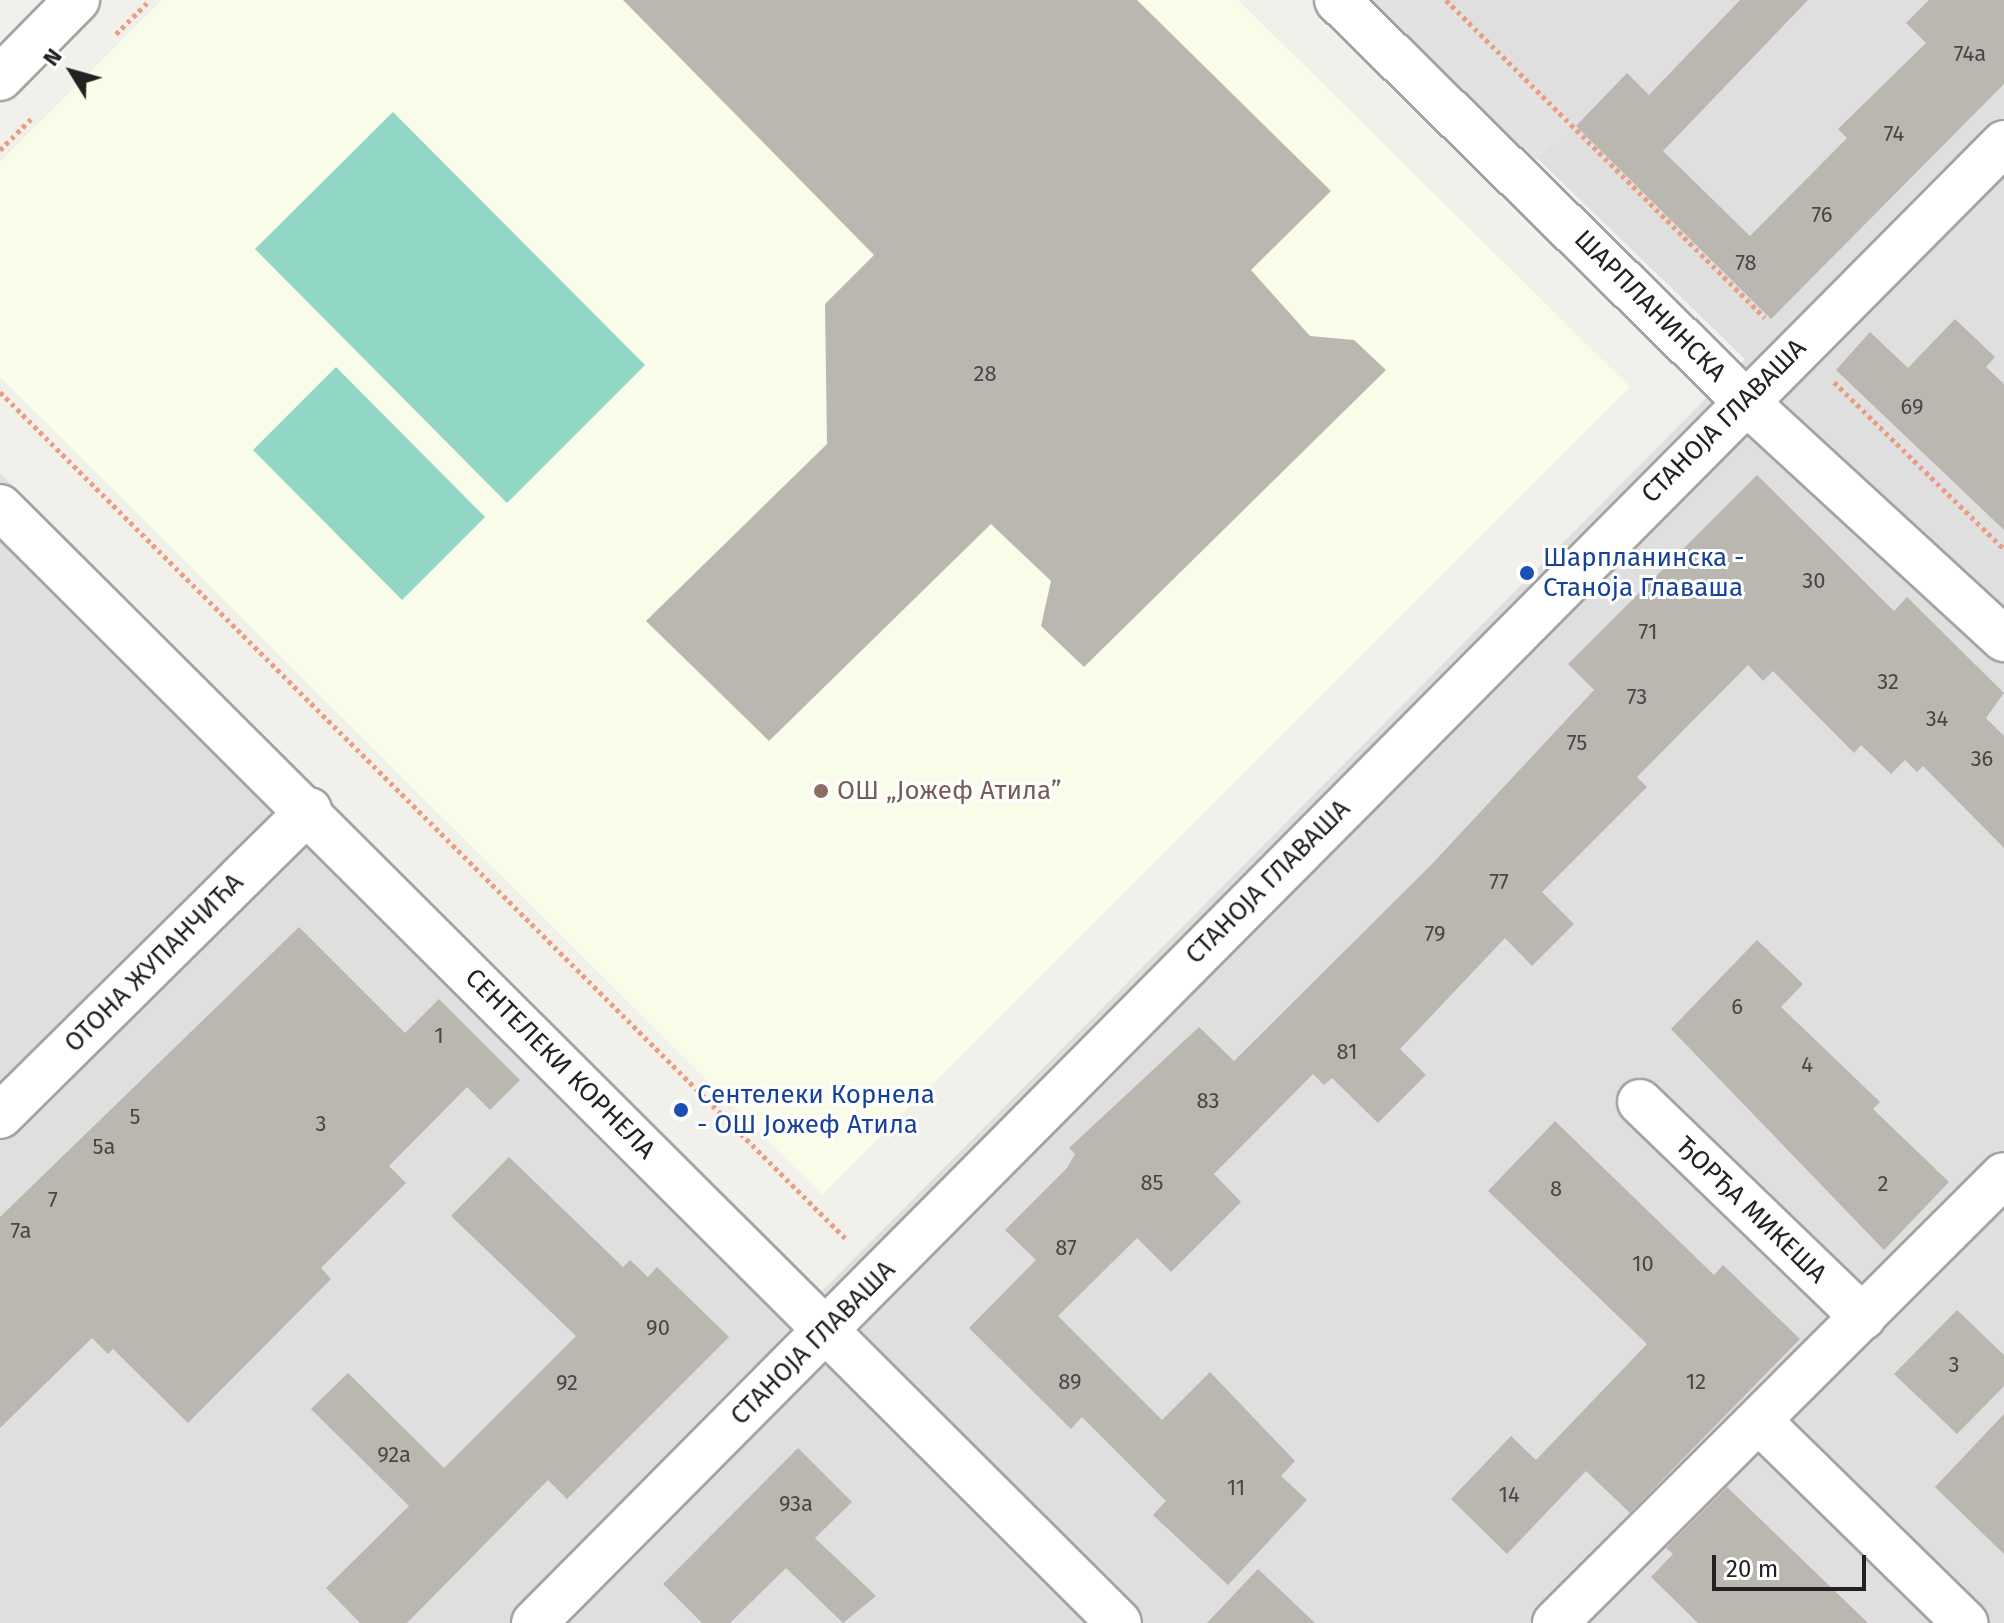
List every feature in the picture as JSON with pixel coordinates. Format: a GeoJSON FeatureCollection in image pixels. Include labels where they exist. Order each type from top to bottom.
{"type":"FeatureCollection","features":[{"type":"Feature","properties":{"kind":"street"},"geometry":{"type":"LineString","coordinates":[[0,78],[77,0]]}},
{"type":"Feature","properties":{"kind":"street","name":"ШАРПЛАНИНСКА"},"geometry":{"type":"LineString","coordinates":[[1337,0],[1743,399],[2004,639]]}},
{"type":"Feature","properties":{"kind":"street","name":"СТАНОЈА ГЛАВАША"},"geometry":{"type":"LineString","coordinates":[[534,1623],[882,1275],[1743,399],[2004,143]]}},
{"type":"Feature","properties":{"kind":"street","name":"СЕНТЕЛЕКИ КОРНЕЛА"},"geometry":{"type":"LineString","coordinates":[[0,507],[309,810],[1119,1623]]}},
{"type":"Feature","properties":{"kind":"street","name":"ОТОНА ЖУПАНЧИЋА"},"geometry":{"type":"LineString","coordinates":[[0,1116],[309,810]]}},
{"type":"Feature","properties":{"kind":"street","name":"ЂОРЂА МИКЕША"},"geometry":{"type":"LineString","coordinates":[[1640,1102],[1863,1317]]}},
{"type":"Feature","properties":{"kind":"street"},"geometry":{"type":"LineString","coordinates":[[1555,1623],[2004,1175]]}},
{"type":"Feature","properties":{"kind":"street"},"geometry":{"type":"LineString","coordinates":[[1759,1421],[1965,1623]]}},
{"type":"Feature","properties":{"kind":"path"},"geometry":{"type":"LineString","coordinates":[[1446,0],[1678,235],[1799,347],[2004,549]]}},
{"type":"Feature","properties":{"kind":"path"},"geometry":{"type":"LineString","coordinates":[[0,392],[882,1275]]}},
{"type":"Feature","properties":{"kind":"shaded area","name":"ОШ „Јожеф Атила”"},"geometry":{"type":"Polygon","coordinates":[[[162,0],[1238,0],[1630,387],[822,1195],[0,377],[0,162],[162,0]]]}},
{"type":"Feature","properties":{"kind":"shaded area"},"geometry":{"type":"Polygon","coordinates":[[[1337,0],[1449,0],[1576,126],[1518,174],[1337,0]]]}},
{"type":"Feature","properties":{"kind":"shaded area"},"geometry":{"type":"Polygon","coordinates":[[[1374,0],[2004,0],[2004,1623],[0,1623],[0,473],[822,1291],[1745,359],[1374,0]]]}},
{"type":"Feature","properties":{"kind":"green space"},"geometry":{"type":"Polygon","coordinates":[[[393,112],[645,365],[507,503],[255,249],[393,112]]]}},
{"type":"Feature","properties":{"kind":"green space"},"geometry":{"type":"Polygon","coordinates":[[[336,367],[485,517],[402,600],[253,450],[336,367]]]}},
{"type":"Feature","properties":{"kind":"building"},"geometry":{"type":"Polygon","coordinates":[[[623,0],[1137,0],[1331,191],[1251,270],[1310,336],[1354,340],[1386,370],[1084,667],[1041,626],[1051,581],[991,524],[769,741],[646,621],[827,444],[825,304],[874,255],[623,0]]]}},
{"type":"Feature","properties":{"kind":"building"},"geometry":{"type":"Polygon","coordinates":[[[1740,0],[1808,0],[1663,151],[1750,236],[1847,138],[1838,129],[1926,43],[1906,23],[1929,0],[2004,0],[2004,84],[1771,319],[1576,126],[1627,73],[1649,95],[1740,0]]]}},
{"type":"Feature","properties":{"kind":"building"},"geometry":{"type":"Polygon","coordinates":[[[1955,319],[1995,357],[1986,367],[2004,384],[2004,530],[1836,370],[1870,332],[1908,368],[1955,319]]]}},
{"type":"Feature","properties":{"kind":"building"},"geometry":{"type":"Polygon","coordinates":[[[1757,475],[1894,611],[1907,597],[2004,693],[1986,718],[2004,736],[2004,848],[1923,766],[1917,772],[1905,760],[1891,774],[1861,745],[1854,753],[1773,671],[1763,681],[1748,665],[1637,777],[1647,787],[1542,892],[1574,924],[1532,966],[1505,938],[1400,1049],[1426,1075],[1378,1123],[1332,1078],[1324,1085],[1313,1074],[1214,1174],[1241,1202],[1171,1272],[1137,1238],[1058,1316],[1162,1420],[1210,1372],[1295,1461],[1281,1476],[1307,1500],[1228,1585],[1153,1515],[1166,1501],[1082,1417],[1071,1429],[969,1328],[1036,1260],[1005,1230],[1067,1168],[1075,1154],[1069,1148],[1199,1027],[1234,1061],[1431,865],[1594,690],[1568,664],[1757,475]]]}},
{"type":"Feature","properties":{"kind":"building"},"geometry":{"type":"Polygon","coordinates":[[[299,927],[405,1033],[439,999],[520,1080],[490,1110],[467,1087],[389,1166],[406,1183],[321,1268],[331,1279],[188,1423],[113,1349],[108,1354],[92,1338],[0,1428],[0,1217],[299,927]]]}},
{"type":"Feature","properties":{"kind":"building"},"geometry":{"type":"Polygon","coordinates":[[[1757,940],[1803,984],[1781,1007],[1880,1102],[1873,1109],[1949,1182],[1884,1250],[1671,1029],[1757,940]]]}},
{"type":"Feature","properties":{"kind":"building"},"geometry":{"type":"Polygon","coordinates":[[[1555,1121],[1714,1275],[1723,1265],[1800,1339],[1630,1513],[1586,1471],[1507,1554],[1451,1499],[1511,1436],[1536,1460],[1647,1344],[1488,1191],[1555,1121]]]}},
{"type":"Feature","properties":{"kind":"building"},"geometry":{"type":"Polygon","coordinates":[[[509,1157],[623,1267],[630,1260],[648,1277],[657,1267],[729,1337],[567,1499],[548,1480],[407,1623],[360,1623],[326,1588],[409,1506],[311,1409],[348,1373],[444,1468],[576,1336],[451,1216],[509,1157]]]}},
{"type":"Feature","properties":{"kind":"building"},"geometry":{"type":"Polygon","coordinates":[[[1957,1310],[2004,1355],[2004,1386],[1957,1434],[1894,1374],[1957,1310]]]}},
{"type":"Feature","properties":{"kind":"building"},"geometry":{"type":"Polygon","coordinates":[[[2004,1414],[2004,1554],[1935,1487],[2004,1414]]]}},
{"type":"Feature","properties":{"kind":"building"},"geometry":{"type":"Polygon","coordinates":[[[798,1448],[852,1502],[815,1538],[876,1596],[843,1623],[786,1568],[730,1623],[702,1623],[663,1584],[798,1448]]]}},
{"type":"Feature","properties":{"kind":"building"},"geometry":{"type":"Polygon","coordinates":[[[1727,1487],[1868,1623],[1698,1623],[1651,1577],[1673,1554],[1666,1548],[1727,1487]]]}},
{"type":"Feature","properties":{"kind":"building"},"geometry":{"type":"Polygon","coordinates":[[[1258,1569],[1315,1623],[1207,1623],[1258,1569]]]}},
{"type":"Feature","properties":{"kind":"place","name":"Шарпланинска - Станоја Главаша"},"geometry":{"type":"Point","coordinates":[1527,573]}},
{"type":"Feature","properties":{"kind":"place","name":"ОШ „Јожеф Атила”"},"geometry":{"type":"Point","coordinates":[821,791]}},
{"type":"Feature","properties":{"kind":"place","name":"Сентелеки Корнела - ОШ Јожеф Атила"},"geometry":{"type":"Point","coordinates":[681,1110]}}]}
